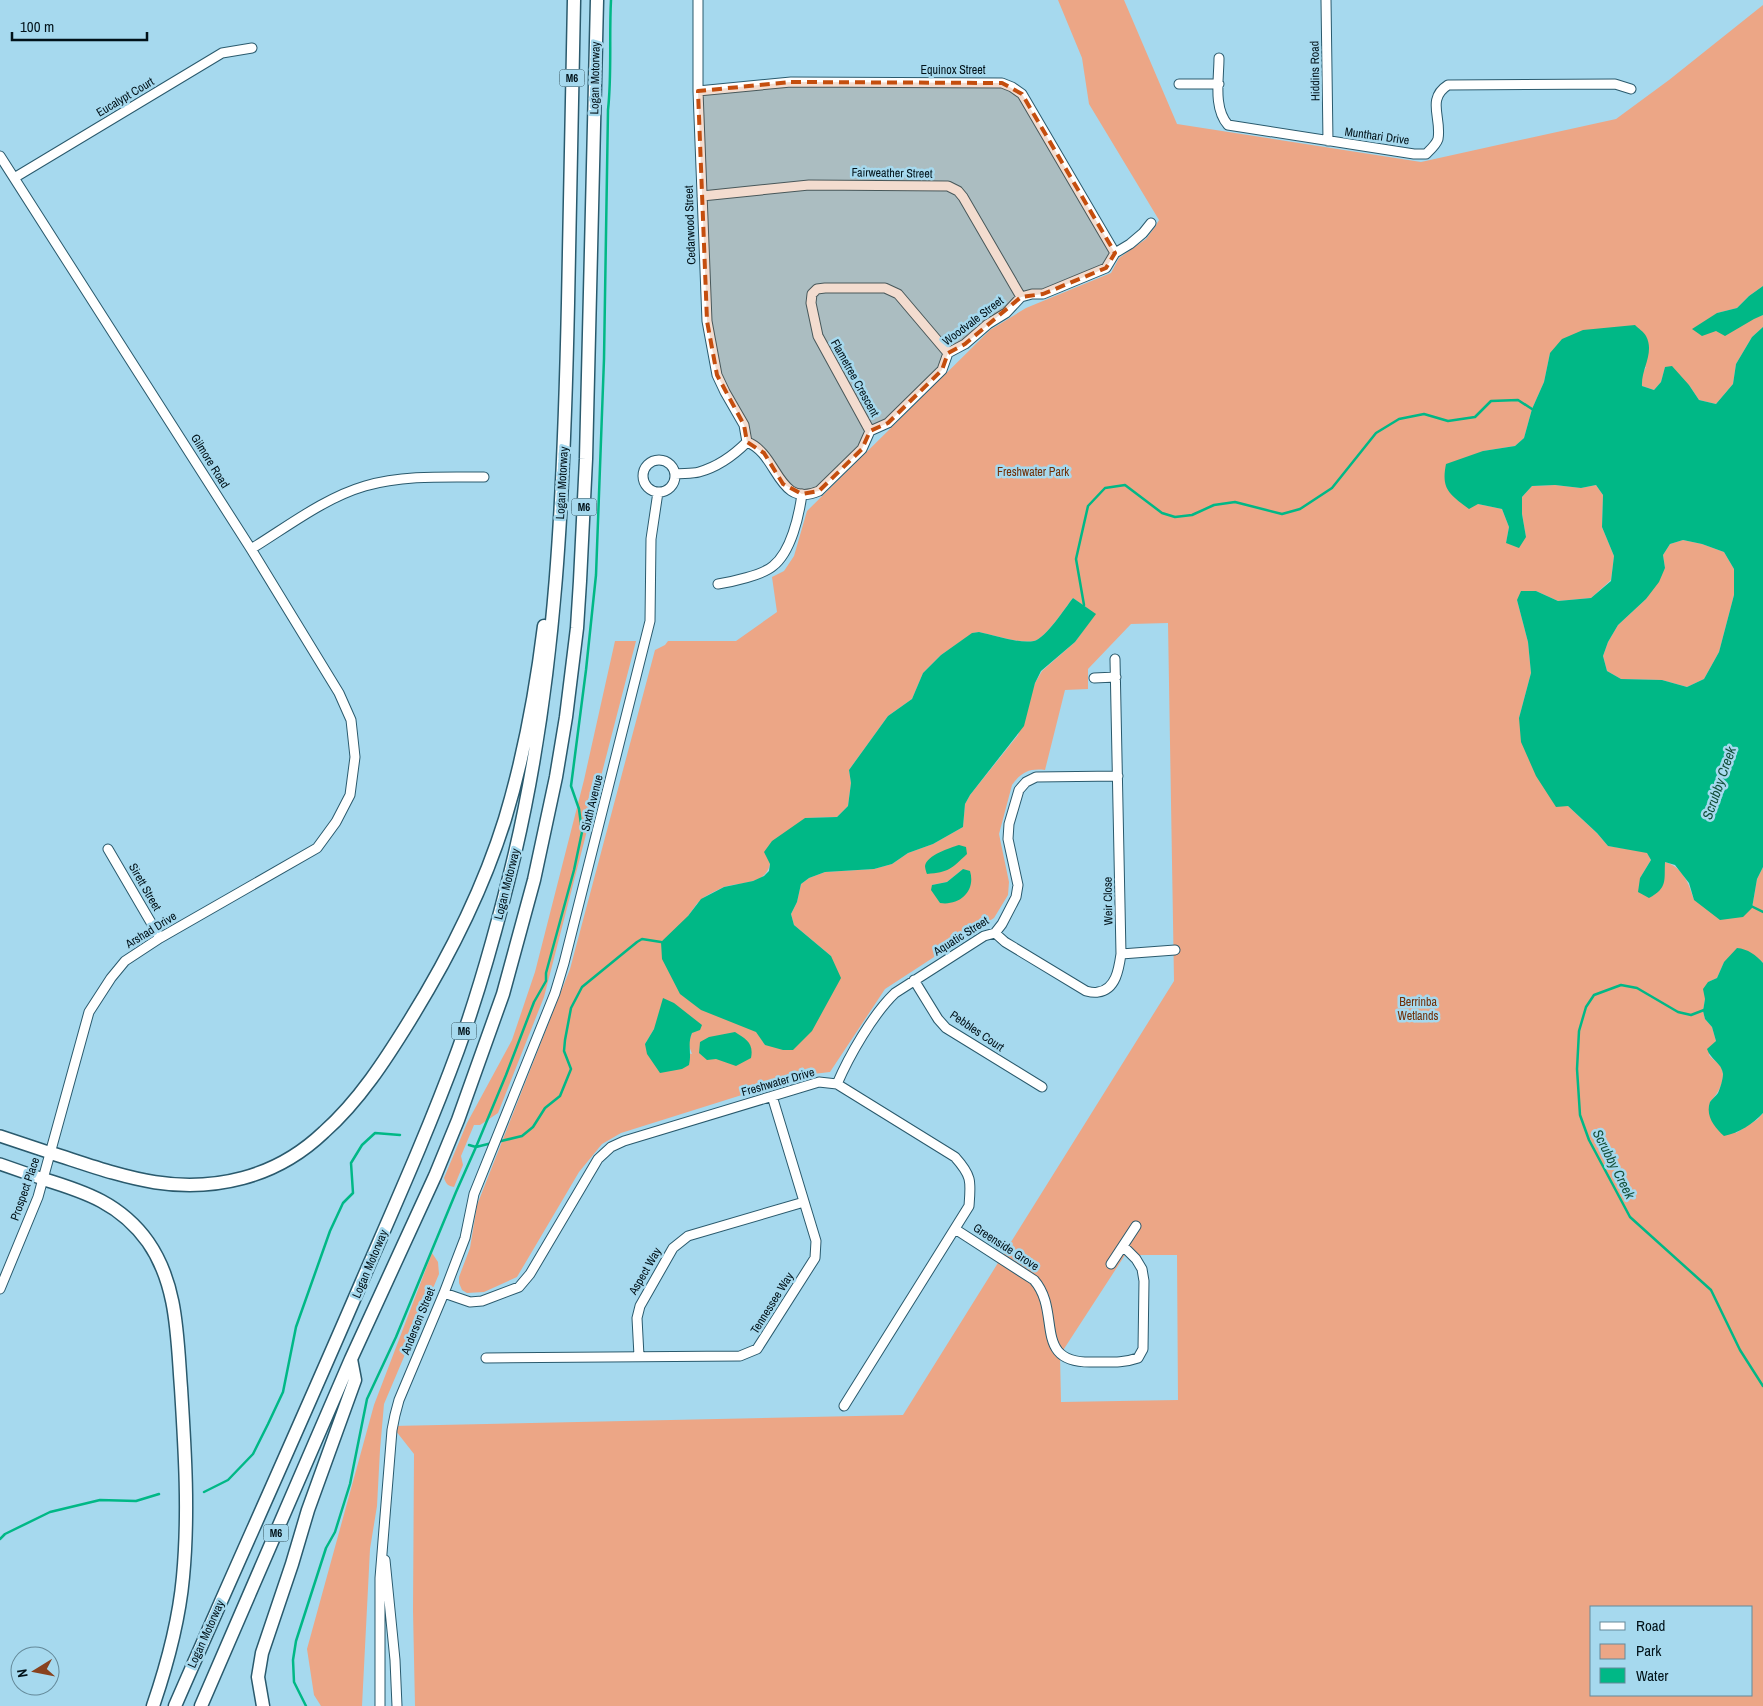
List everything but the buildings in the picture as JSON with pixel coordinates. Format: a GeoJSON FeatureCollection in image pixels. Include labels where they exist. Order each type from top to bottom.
{"type":"FeatureCollection","features":[{"type":"Feature","properties":{"kind":"highway","name":"Logan Motorway"},"geometry":{"type":"LineString","coordinates":[[174,1706],[282,1466],[417,1154],[446,1081],[467,1024],[498,919],[524,812],[543,703],[557,570],[566,403],[574,0]]}},
{"type":"Feature","properties":{"kind":"highway","name":"Logan Motorway"},"geometry":{"type":"LineString","coordinates":[[201,1706],[351,1360],[435,1176],[458,1120],[500,1003],[534,880],[556,777],[566,717],[577,628],[584,526],[596,0]]}},
{"type":"Feature","properties":{"kind":"highway"},"geometry":{"type":"LineString","coordinates":[[51,1153],[151,1183],[187,1185],[225,1182],[246,1178],[298,1153],[326,1131],[352,1102],[390,1051],[428,991],[460,930],[493,854],[507,813],[523,753],[531,716],[546,603],[557,570]]}},
{"type":"Feature","properties":{"kind":"highway"},"geometry":{"type":"LineString","coordinates":[[43,1179],[90,1194],[122,1214],[149,1244],[162,1268],[172,1297],[177,1332],[184,1443],[186,1538],[179,1606],[153,1706]]}},
{"type":"Feature","properties":{"kind":"highway"},"geometry":{"type":"LineString","coordinates":[[263,1706],[258,1677],[262,1653],[311,1502],[355,1380],[351,1360]]}},
{"type":"Feature","properties":{"kind":"main road"},"geometry":{"type":"LineString","coordinates":[[0,1136],[51,1153]]}},
{"type":"Feature","properties":{"kind":"main road"},"geometry":{"type":"LineString","coordinates":[[0,1164],[43,1179]]}},
{"type":"Feature","properties":{"kind":"street","name":"Cedarwood Street"},"geometry":{"type":"LineString","coordinates":[[698,0],[698,91],[709,335],[717,375],[744,425],[747,442]]}},
{"type":"Feature","properties":{"kind":"street","name":"Hiddins Road"},"geometry":{"type":"LineString","coordinates":[[1326,0],[1328,141]]}},
{"type":"Feature","properties":{"kind":"street","name":"Eucalypt Court"},"geometry":{"type":"LineString","coordinates":[[14,178],[222,53],[252,48]]}},
{"type":"Feature","properties":{"kind":"street","name":"Munthari Drive"},"geometry":{"type":"LineString","coordinates":[[1219,58],[1219,107],[1221,118],[1228,125],[1414,154],[1426,154],[1438,139],[1437,96],[1440,90],[1448,85],[1615,84],[1631,89]]}},
{"type":"Feature","properties":{"kind":"street","name":"Equinox Street"},"geometry":{"type":"LineString","coordinates":[[698,91],[791,82],[1002,83],[1012,86],[1022,94],[1115,252]]}},
{"type":"Feature","properties":{"kind":"street"},"geometry":{"type":"LineString","coordinates":[[1179,84],[1219,84]]}},
{"type":"Feature","properties":{"kind":"street","name":"Gilmore Road"},"geometry":{"type":"LineString","coordinates":[[0,156],[251,549],[339,693],[351,720],[355,757],[350,795]]}},
{"type":"Feature","properties":{"kind":"street","name":"Fairweather Street"},"geometry":{"type":"LineString","coordinates":[[702,196],[809,184],[948,186],[958,191],[963,197],[1021,297]]}},
{"type":"Feature","properties":{"kind":"street","name":"Woodvale Street"},"geometry":{"type":"LineString","coordinates":[[870,431],[888,423],[942,370],[948,353],[965,344],[988,324],[1006,312],[1021,297],[1043,294],[1106,268],[1115,252],[1130,244],[1151,223]]}},
{"type":"Feature","properties":{"kind":"street","name":"Flametree Crescent"},"geometry":{"type":"LineString","coordinates":[[870,431],[818,336],[812,294],[818,289],[825,288],[885,288],[898,294],[948,353]]}},
{"type":"Feature","properties":{"kind":"street"},"geometry":{"type":"LineString","coordinates":[[675,474],[698,472],[713,467],[739,450],[747,442],[756,445],[764,453],[783,484],[790,490],[802,494],[811,494],[819,491],[862,449],[870,431]]}},
{"type":"Feature","properties":{"kind":"street"},"geometry":{"type":"LineString","coordinates":[[660,460],[666,461],[673,468],[675,478],[671,487],[658,492],[648,487],[644,478],[644,472],[650,463],[660,460]]}},
{"type":"Feature","properties":{"kind":"street"},"geometry":{"type":"LineString","coordinates":[[251,549],[338,497],[365,486],[395,480],[484,477]]}},
{"type":"Feature","properties":{"kind":"street","name":"Sixth Avenue"},"geometry":{"type":"LineString","coordinates":[[508,1111],[555,993],[564,963],[646,641],[650,621],[651,538],[658,492]]}},
{"type":"Feature","properties":{"kind":"street"},"geometry":{"type":"LineString","coordinates":[[718,584],[734,582],[772,568],[782,558],[789,544],[800,510],[802,494]]}},
{"type":"Feature","properties":{"kind":"street","name":"Weir Close"},"geometry":{"type":"LineString","coordinates":[[995,932],[1005,942],[1086,992],[1100,993],[1111,986],[1119,972],[1122,954],[1115,659]]}},
{"type":"Feature","properties":{"kind":"street"},"geometry":{"type":"LineString","coordinates":[[1094,678],[1116,677]]}},
{"type":"Feature","properties":{"kind":"street","name":"Aquatic Street"},"geometry":{"type":"LineString","coordinates":[[837,1084],[844,1065],[884,1002],[895,992],[914,980],[984,936],[995,932],[1002,924],[1016,897],[1018,885],[1008,839],[1009,824],[1019,790],[1026,782],[1036,777],[1118,776]]}},
{"type":"Feature","properties":{"kind":"street","name":"Arshad Drive"},"geometry":{"type":"LineString","coordinates":[[51,1153],[89,1012],[111,978],[125,961],[160,938],[316,848],[336,822],[350,795]]}},
{"type":"Feature","properties":{"kind":"street","name":"Sirett Street"},"geometry":{"type":"LineString","coordinates":[[108,849],[160,938]]}},
{"type":"Feature","properties":{"kind":"street"},"geometry":{"type":"LineString","coordinates":[[1122,954],[1175,950]]}},
{"type":"Feature","properties":{"kind":"street","name":"Pebbles Court"},"geometry":{"type":"LineString","coordinates":[[914,980],[938,1019],[946,1028],[1042,1087]]}},
{"type":"Feature","properties":{"kind":"street","name":"Freshwater Drive"},"geometry":{"type":"LineString","coordinates":[[444,1293],[470,1302],[482,1302],[519,1287],[530,1274],[598,1159],[611,1147],[624,1141],[819,1082],[837,1084]]}},
{"type":"Feature","properties":{"kind":"street"},"geometry":{"type":"LineString","coordinates":[[837,1084],[956,1157],[967,1170],[971,1186],[969,1206],[844,1406]]}},
{"type":"Feature","properties":{"kind":"street","name":"Tennessee Way"},"geometry":{"type":"LineString","coordinates":[[486,1358],[740,1356],[757,1349],[815,1258],[816,1241],[772,1096]]}},
{"type":"Feature","properties":{"kind":"street","name":"Anderson Street"},"geometry":{"type":"LineString","coordinates":[[380,1706],[380,1578],[392,1430],[399,1400],[465,1238],[472,1200],[508,1111]]}},
{"type":"Feature","properties":{"kind":"street","name":"Prospect Place"},"geometry":{"type":"LineString","coordinates":[[0,1289],[36,1204],[51,1153]]}},
{"type":"Feature","properties":{"kind":"street","name":"Aspect Way"},"geometry":{"type":"LineString","coordinates":[[640,1356],[637,1318],[640,1306],[673,1248],[688,1236],[804,1202]]}},
{"type":"Feature","properties":{"kind":"street"},"geometry":{"type":"LineString","coordinates":[[1111,1264],[1136,1226]]}},
{"type":"Feature","properties":{"kind":"street","name":"Greenside Grove"},"geometry":{"type":"LineString","coordinates":[[955,1229],[1034,1280],[1040,1286],[1044,1296],[1054,1346],[1060,1354],[1068,1359],[1082,1363],[1128,1361],[1138,1358],[1143,1349],[1144,1281],[1142,1269],[1136,1259],[1123,1246]]}},
{"type":"Feature","properties":{"kind":"street","name":"Anderson Street"},"geometry":{"type":"LineString","coordinates":[[383,1547],[393,1634],[397,1706]]}},
{"type":"Feature","properties":{"kind":"highlighted area"},"geometry":{"type":"Polygon","coordinates":[[[791,82],[1002,83],[1022,94],[1115,253],[1106,268],[1043,294],[1021,297],[965,344],[948,353],[942,370],[888,423],[870,431],[862,449],[819,491],[802,494],[783,484],[764,453],[747,442],[744,425],[717,375],[707,321],[698,91],[791,82]]]}},
{"type":"Feature","properties":{"kind":"green space"},"geometry":{"type":"Polygon","coordinates":[[[1058,0],[1124,0],[1177,124],[1421,162],[1616,119],[1669,80],[1763,5],[1763,286],[1737,308],[1717,313],[1716,331],[1763,315],[1763,327],[1752,337],[1736,364],[1733,384],[1716,404],[1699,400],[1689,385],[1665,367],[1661,382],[1654,390],[1642,386],[1641,376],[1646,367],[1550,353],[1544,382],[1532,409],[1524,438],[1515,446],[1483,451],[1478,504],[1502,509],[1509,527],[1506,543],[1526,537],[1522,514],[1522,497],[1532,486],[1555,485],[1581,488],[1596,485],[1603,495],[1602,527],[1614,556],[1611,580],[1591,598],[1558,601],[1536,591],[1517,600],[1528,642],[1531,673],[1519,718],[1568,806],[1608,846],[1647,852],[1651,860],[1640,878],[1665,862],[1671,864],[1681,872],[1694,900],[1752,908],[1757,879],[1763,867],[1763,963],[1758,958],[1724,962],[1717,978],[1708,982],[1703,1011],[1705,1019],[1712,1027],[1716,1041],[1709,1055],[1723,1072],[1721,1086],[1710,1102],[1736,1133],[1758,1119],[1763,1113],[1763,1706],[415,1706],[413,1611],[414,1454],[392,1426],[903,1415],[1174,981],[1168,623],[1131,624],[1088,669],[1088,689],[1065,690],[1045,770],[1026,772],[1012,785],[999,834],[1009,882],[1008,895],[994,918],[885,989],[830,1072],[805,1075],[621,1133],[602,1144],[579,1172],[517,1277],[484,1292],[467,1293],[462,1290],[459,1283],[459,1277],[470,1248],[477,1205],[570,969],[655,650],[665,645],[668,641],[736,641],[777,612],[772,577],[784,571],[794,556],[807,511],[990,330],[1026,308],[1111,273],[1119,258],[1146,239],[1159,220],[1089,104],[1082,58],[1058,0]],[[1073,598],[1050,629],[1039,639],[1028,642],[979,632],[973,633],[941,655],[923,673],[912,699],[888,716],[849,770],[851,783],[848,806],[837,817],[805,818],[763,876],[751,881],[724,887],[710,894],[699,902],[688,916],[765,1045],[831,956],[794,925],[791,914],[797,902],[801,884],[809,878],[825,872],[874,869],[892,864],[908,853],[933,844],[963,827],[965,804],[970,795],[1018,735],[1035,683],[1042,671],[1075,642],[1095,614],[1073,598]],[[963,869],[947,882],[932,885],[940,903],[963,869]],[[654,1029],[645,1044],[692,1054],[688,1043],[692,1033],[654,1029]],[[1125,1255],[1060,1355],[1061,1402],[1178,1400],[1177,1255],[1125,1255]]]}},
{"type":"Feature","properties":{"kind":"green space"},"geometry":{"type":"Polygon","coordinates":[[[1683,540],[1724,552],[1734,569],[1734,595],[1719,652],[1704,679],[1687,687],[1662,680],[1621,679],[1607,671],[1603,656],[1608,642],[1618,625],[1646,599],[1665,568],[1663,555],[1670,544],[1683,540]]]}},
{"type":"Feature","properties":{"kind":"green space"},"geometry":{"type":"Polygon","coordinates":[[[615,641],[636,641],[544,997],[498,1113],[480,1125],[474,1125],[461,1156],[463,1165],[454,1187],[452,1187],[444,1178],[467,1123],[512,1040],[535,972],[584,780],[615,641]]]}},
{"type":"Feature","properties":{"kind":"green space"},"geometry":{"type":"Polygon","coordinates":[[[432,1253],[438,1262],[439,1274],[384,1404],[377,1506],[370,1549],[362,1706],[321,1706],[314,1695],[307,1649],[374,1405],[432,1253]]]}},
{"type":"Feature","properties":{"kind":"water"},"geometry":{"type":"Polygon","coordinates":[[[1763,286],[1763,315],[1725,336],[1716,331],[1702,336],[1692,329],[1717,313],[1737,308],[1763,286]]]}},
{"type":"Feature","properties":{"kind":"water"},"geometry":{"type":"Polygon","coordinates":[[[1635,325],[1645,335],[1649,349],[1642,386],[1654,390],[1661,382],[1665,367],[1672,366],[1699,400],[1716,404],[1733,384],[1736,364],[1752,337],[1763,327],[1763,867],[1757,879],[1752,908],[1743,917],[1720,920],[1694,900],[1689,883],[1675,865],[1665,862],[1665,879],[1659,891],[1649,898],[1638,892],[1640,878],[1651,860],[1647,853],[1608,846],[1568,806],[1556,807],[1536,776],[1521,742],[1519,718],[1531,673],[1528,642],[1517,600],[1521,591],[1536,591],[1558,601],[1591,598],[1611,581],[1614,556],[1602,527],[1603,495],[1596,485],[1581,488],[1555,485],[1532,486],[1522,497],[1522,514],[1526,537],[1519,548],[1506,543],[1509,527],[1502,509],[1478,504],[1469,509],[1452,495],[1446,485],[1446,464],[1483,451],[1515,446],[1524,438],[1532,409],[1544,382],[1550,353],[1562,339],[1583,330],[1635,325]],[[1683,540],[1670,544],[1663,555],[1665,568],[1659,582],[1646,599],[1618,625],[1608,642],[1603,656],[1607,671],[1621,679],[1662,680],[1687,687],[1704,679],[1719,652],[1734,595],[1734,569],[1724,552],[1683,540]]]}},
{"type":"Feature","properties":{"kind":"water"},"geometry":{"type":"Polygon","coordinates":[[[1073,598],[1096,614],[1075,642],[1041,671],[1035,683],[1024,726],[970,795],[965,804],[963,827],[933,844],[908,853],[892,864],[874,869],[825,872],[809,878],[801,884],[797,902],[791,914],[794,925],[831,956],[841,978],[812,1031],[793,1050],[783,1050],[765,1045],[756,1032],[701,1010],[680,994],[662,959],[661,942],[688,916],[701,899],[724,887],[753,881],[764,876],[769,871],[770,864],[764,852],[772,841],[805,818],[837,817],[848,806],[851,783],[849,770],[888,716],[912,699],[923,673],[941,655],[972,633],[979,632],[1028,642],[1039,639],[1050,629],[1073,598]]]}},
{"type":"Feature","properties":{"kind":"water"},"geometry":{"type":"Polygon","coordinates":[[[959,845],[966,847],[967,854],[945,871],[927,874],[925,866],[930,858],[939,852],[959,845]]]}},
{"type":"Feature","properties":{"kind":"water"},"geometry":{"type":"Polygon","coordinates":[[[963,869],[970,871],[971,878],[971,885],[965,896],[954,902],[940,903],[931,890],[932,885],[947,882],[963,869]]]}},
{"type":"Feature","properties":{"kind":"water"},"geometry":{"type":"Polygon","coordinates":[[[1737,948],[1752,953],[1763,963],[1763,1113],[1745,1128],[1724,1136],[1714,1125],[1709,1112],[1710,1102],[1718,1093],[1723,1074],[1707,1049],[1716,1041],[1712,1027],[1705,1019],[1703,1011],[1705,999],[1703,989],[1708,982],[1717,978],[1724,962],[1737,948]]]}},
{"type":"Feature","properties":{"kind":"water"},"geometry":{"type":"Polygon","coordinates":[[[663,998],[674,1003],[702,1025],[700,1030],[692,1033],[689,1065],[682,1069],[660,1073],[647,1054],[645,1044],[654,1029],[663,998]]]}},
{"type":"Feature","properties":{"kind":"water"},"geometry":{"type":"Polygon","coordinates":[[[735,1032],[746,1039],[750,1045],[751,1058],[736,1066],[716,1059],[707,1060],[699,1053],[700,1042],[709,1037],[735,1032]]]}},
{"type":"Feature","properties":{"kind":"waterway"},"geometry":{"type":"LineString","coordinates":[[306,1706],[294,1682],[293,1660],[296,1641],[326,1548],[335,1532],[350,1484],[367,1399],[396,1337],[476,1147],[534,1002],[546,981],[546,973],[574,870],[582,832],[579,809],[571,786],[596,575],[604,359],[611,0]]}},
{"type":"Feature","properties":{"kind":"waterway"},"geometry":{"type":"LineString","coordinates":[[1084,605],[1076,559],[1088,506],[1105,488],[1125,485],[1162,513],[1175,517],[1192,515],[1214,505],[1235,502],[1282,514],[1300,509],[1332,488],[1376,433],[1399,419],[1424,414],[1448,421],[1475,417],[1491,401],[1518,400],[1532,409]]}},
{"type":"Feature","properties":{"kind":"waterway","name":"Scrubby Creek"},"geometry":{"type":"LineString","coordinates":[[1751,906],[1763,912]]}},
{"type":"Feature","properties":{"kind":"waterway"},"geometry":{"type":"LineString","coordinates":[[497,1142],[522,1136],[533,1127],[545,1108],[560,1096],[571,1069],[564,1051],[571,1008],[582,987],[642,939],[661,942]]}},
{"type":"Feature","properties":{"kind":"waterway","name":"Scrubby Creek"},"geometry":{"type":"LineString","coordinates":[[1704,1010],[1691,1015],[1678,1012],[1637,988],[1621,985],[1594,995],[1586,1007],[1579,1031],[1577,1069],[1580,1115],[1589,1140],[1630,1217],[1711,1290],[1740,1350],[1763,1386]]}},
{"type":"Feature","properties":{"kind":"waterway"},"geometry":{"type":"LineString","coordinates":[[204,1492],[228,1480],[253,1454],[283,1392],[296,1327],[330,1231],[343,1203],[353,1193],[351,1163],[362,1145],[375,1133],[400,1135]]}},
{"type":"Feature","properties":{"kind":"waterway"},"geometry":{"type":"LineString","coordinates":[[469,1145],[476,1147],[492,1143]]}},
{"type":"Feature","properties":{"kind":"waterway"},"geometry":{"type":"LineString","coordinates":[[0,1539],[5,1534],[50,1512],[100,1500],[136,1501],[159,1494]]}},
{"type":"Feature","properties":{"kind":"park label","name":"Freshwater Park"},"geometry":{"type":"Point","coordinates":[1033,472]}},
{"type":"Feature","properties":{"kind":"park label","name":"Berrinba Wetlands"},"geometry":{"type":"Point","coordinates":[1418,1009]}}]}
